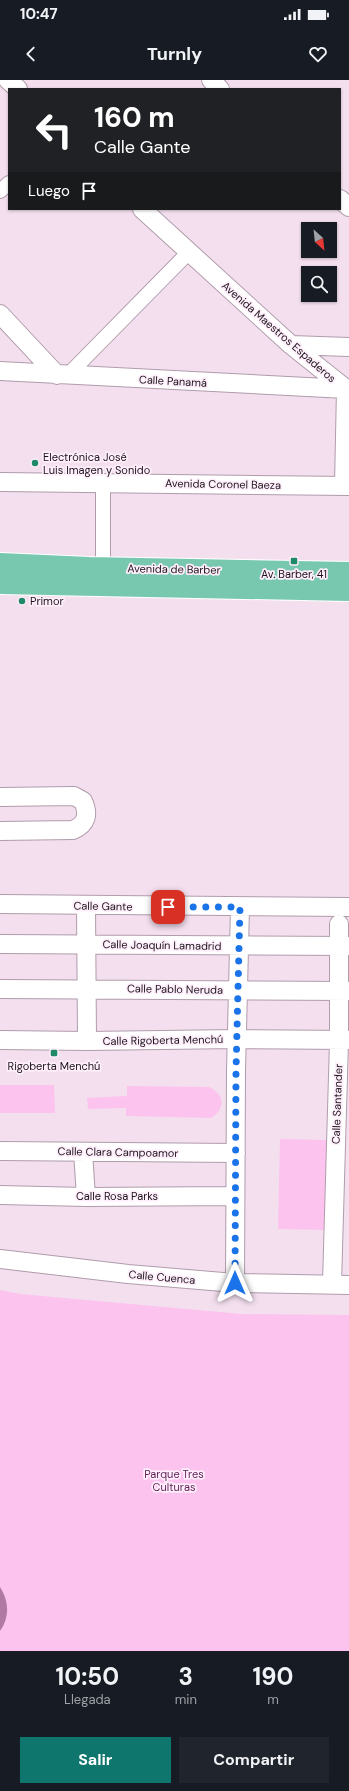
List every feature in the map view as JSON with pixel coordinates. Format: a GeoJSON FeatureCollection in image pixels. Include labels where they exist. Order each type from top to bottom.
{"type":"FeatureCollection","features":[{"type":"Feature","properties":{"kind":"main road","name":"Avenida de Barber"},"geometry":{"type":"LineString","coordinates":[[0,564],[104,568],[349,573]]}},
{"type":"Feature","properties":{"kind":"main road","name":"Avenida de Barber"},"geometry":{"type":"LineString","coordinates":[[0,583],[349,590]]}},
{"type":"Feature","properties":{"kind":"street"},"geometry":{"type":"LineString","coordinates":[[8,80],[17,88]]}},
{"type":"Feature","properties":{"kind":"street"},"geometry":{"type":"LineString","coordinates":[[204,88],[211,80],[219,88]]}},
{"type":"Feature","properties":{"kind":"street"},"geometry":{"type":"LineString","coordinates":[[0,191],[8,184]]}},
{"type":"Feature","properties":{"kind":"street"},"geometry":{"type":"LineString","coordinates":[[341,200],[349,207]]}},
{"type":"Feature","properties":{"kind":"street","name":"Avenida Maestros Espaderos"},"geometry":{"type":"LineString","coordinates":[[143,210],[291,345],[346,389],[346,486]]}},
{"type":"Feature","properties":{"kind":"street"},"geometry":{"type":"LineString","coordinates":[[0,314],[63,375],[189,252]]}},
{"type":"Feature","properties":{"kind":"street"},"geometry":{"type":"LineString","coordinates":[[291,345],[349,347]]}},
{"type":"Feature","properties":{"kind":"street","name":"Calle Panamá"},"geometry":{"type":"LineString","coordinates":[[0,371],[346,389]]}},
{"type":"Feature","properties":{"kind":"street","name":"Avenida Coronel Baeza"},"geometry":{"type":"LineString","coordinates":[[0,482],[346,486]]}},
{"type":"Feature","properties":{"kind":"street"},"geometry":{"type":"LineString","coordinates":[[103,482],[104,568]]}},
{"type":"Feature","properties":{"kind":"street"},"geometry":{"type":"LineString","coordinates":[[0,797],[74,796],[83,801],[86,821],[80,827],[73,830],[0,831]]}},
{"type":"Feature","properties":{"kind":"street","name":"Calle Gante"},"geometry":{"type":"LineString","coordinates":[[0,904],[349,907]]}},
{"type":"Feature","properties":{"kind":"street"},"geometry":{"type":"LineString","coordinates":[[86,905],[85,944],[87,1041]]}},
{"type":"Feature","properties":{"kind":"street"},"geometry":{"type":"LineString","coordinates":[[235,1283],[237,1039],[240,907]]}},
{"type":"Feature","properties":{"kind":"street","name":"Calle Santander"},"geometry":{"type":"LineString","coordinates":[[339,924],[344,946],[340,1285]]}},
{"type":"Feature","properties":{"kind":"street","name":"Calle Joaquín Lamadrid"},"geometry":{"type":"LineString","coordinates":[[0,944],[344,946]]}},
{"type":"Feature","properties":{"kind":"street","name":"Calle Pablo Neruda"},"geometry":{"type":"LineString","coordinates":[[0,989],[86,988],[344,991]]}},
{"type":"Feature","properties":{"kind":"street","name":"Calle Rigoberta Menchú"},"geometry":{"type":"LineString","coordinates":[[0,1040],[344,1040]]}},
{"type":"Feature","properties":{"kind":"street","name":"Calle Clara Campoamor"},"geometry":{"type":"LineString","coordinates":[[0,1151],[236,1153]]}},
{"type":"Feature","properties":{"kind":"street"},"geometry":{"type":"LineString","coordinates":[[82,1152],[86,1197]]}},
{"type":"Feature","properties":{"kind":"street","name":"Calle Rosa Parks"},"geometry":{"type":"LineString","coordinates":[[0,1195],[86,1197],[235,1196]]}},
{"type":"Feature","properties":{"kind":"street","name":"Calle Cuenca"},"geometry":{"type":"LineString","coordinates":[[0,1259],[128,1274],[235,1283],[340,1285]]}},
{"type":"Feature","properties":{"kind":"green space"},"geometry":{"type":"Polygon","coordinates":[[[0,1085],[54,1085],[55,1113],[0,1113],[0,1085]]]}},
{"type":"Feature","properties":{"kind":"green space"},"geometry":{"type":"Polygon","coordinates":[[[127,1086],[209,1087],[218,1094],[222,1102],[219,1110],[211,1118],[126,1116],[126,1108],[88,1109],[87,1098],[127,1096],[127,1086]]]}},
{"type":"Feature","properties":{"kind":"green space"},"geometry":{"type":"Polygon","coordinates":[[[280,1139],[329,1140],[327,1230],[278,1229],[280,1139]]]}},
{"type":"Feature","properties":{"kind":"green space","name":"Parque Tres Culturas"},"geometry":{"type":"Polygon","coordinates":[[[0,1290],[20,1294],[242,1314],[349,1315],[349,1651],[0,1651],[0,1290]]]}},
{"type":"Feature","properties":{"kind":"shaded area"},"geometry":{"type":"Polygon","coordinates":[[[0,1587],[7,1603],[7,1615],[0,1631],[0,1587]]]}},
{"type":"Feature","properties":{"kind":"place","name":"Electrónica José Luis Imagen y Sonido"},"geometry":{"type":"Point","coordinates":[35,463]}},
{"type":"Feature","properties":{"kind":"place","name":"Av. Barber, 41"},"geometry":{"type":"Point","coordinates":[294,561]}},
{"type":"Feature","properties":{"kind":"place","name":"Primor"},"geometry":{"type":"Point","coordinates":[22,601]}},
{"type":"Feature","properties":{"kind":"place","name":"Rigoberta Menchú"},"geometry":{"type":"Point","coordinates":[54,1053]}},
{"type":"Feature","properties":{"kind":"route"},"geometry":{"type":"LineString","coordinates":[[168,907],[240,907],[236,1071],[237,1127],[235,1283]]}}]}
